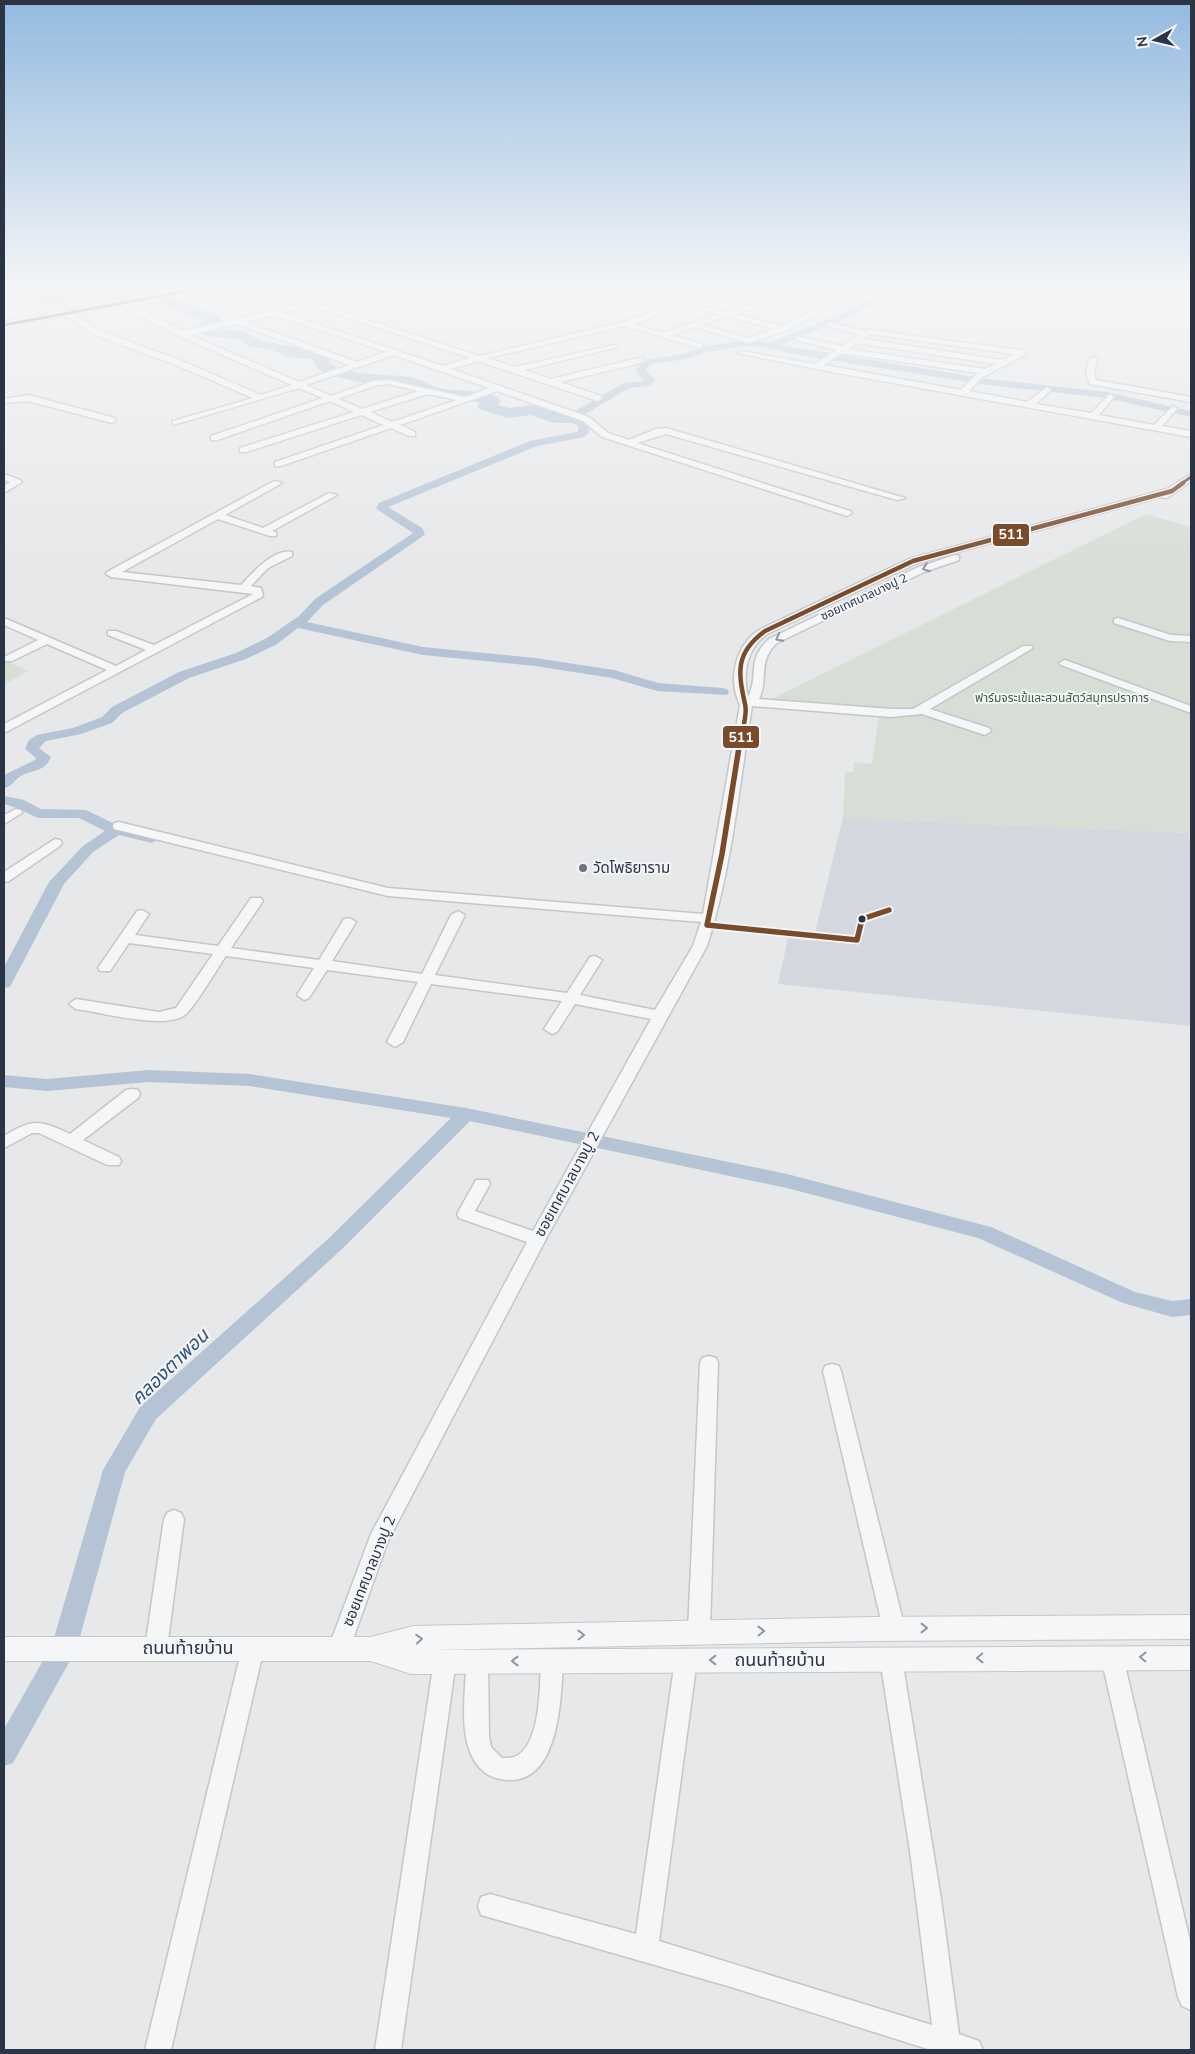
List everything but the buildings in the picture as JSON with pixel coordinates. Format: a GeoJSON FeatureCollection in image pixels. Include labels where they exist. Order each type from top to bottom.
{"type":"FeatureCollection","features":[{"type":"Feature","properties":{"kind":"street"},"geometry":{"type":"LineString","coordinates":[[216,379],[261,398]]}},
{"type":"Feature","properties":{"kind":"street"},"geometry":{"type":"LineString","coordinates":[[286,379],[412,434]]}},
{"type":"Feature","properties":{"kind":"street"},"geometry":{"type":"LineString","coordinates":[[176,423],[261,398],[313,379]]}},
{"type":"Feature","properties":{"kind":"street"},"geometry":{"type":"LineString","coordinates":[[471,379],[586,419],[601,434],[847,513]]}},
{"type":"Feature","properties":{"kind":"street"},"geometry":{"type":"LineString","coordinates":[[541,379],[598,398]]}},
{"type":"Feature","properties":{"kind":"street"},"geometry":{"type":"LineString","coordinates":[[550,382],[563,379]]}},
{"type":"Feature","properties":{"kind":"street"},"geometry":{"type":"LineString","coordinates":[[883,379],[1191,434]]}},
{"type":"Feature","properties":{"kind":"street"},"geometry":{"type":"LineString","coordinates":[[963,393],[977,379]]}},
{"type":"Feature","properties":{"kind":"street"},"geometry":{"type":"LineString","coordinates":[[1092,379],[1093,382],[1191,400]]}},
{"type":"Feature","properties":{"kind":"street"},"geometry":{"type":"LineString","coordinates":[[214,438],[330,397],[381,382],[466,400]]}},
{"type":"Feature","properties":{"kind":"street"},"geometry":{"type":"LineString","coordinates":[[278,464],[497,388]]}},
{"type":"Feature","properties":{"kind":"street"},"geometry":{"type":"LineString","coordinates":[[1029,405],[1047,390]]}},
{"type":"Feature","properties":{"kind":"street"},"geometry":{"type":"LineString","coordinates":[[243,450],[428,391]]}},
{"type":"Feature","properties":{"kind":"street"},"geometry":{"type":"LineString","coordinates":[[1093,417],[1110,397]]}},
{"type":"Feature","properties":{"kind":"street"},"geometry":{"type":"LineString","coordinates":[[4,401],[28,398],[112,420]]}},
{"type":"Feature","properties":{"kind":"street"},"geometry":{"type":"LineString","coordinates":[[1156,428],[1173,410]]}},
{"type":"Feature","properties":{"kind":"street"},"geometry":{"type":"LineString","coordinates":[[628,443],[659,431],[666,431],[900,498]]}},
{"type":"Feature","properties":{"kind":"street"},"geometry":{"type":"LineString","coordinates":[[4,477],[16,482],[4,490]]}},
{"type":"Feature","properties":{"kind":"street","name":"ซอยเทศบาลบางปู 2"},"geometry":{"type":"LineString","coordinates":[[339,1649],[378,1540],[537,1239],[694,958],[709,919],[750,703],[756,695],[758,658],[765,646],[927,568],[965,555],[1124,514],[1152,504],[1191,477]]}},
{"type":"Feature","properties":{"kind":"street"},"geometry":{"type":"LineString","coordinates":[[4,729],[258,595],[257,590],[244,588],[111,574],[276,483]]}},
{"type":"Feature","properties":{"kind":"street","name":"ซอยเทศบาลบางปู 2"},"geometry":{"type":"LineString","coordinates":[[750,703],[742,699],[741,682],[745,654],[752,640],[765,631],[921,558],[1172,491]]}},
{"type":"Feature","properties":{"kind":"street"},"geometry":{"type":"LineString","coordinates":[[264,531],[332,495]]}},
{"type":"Feature","properties":{"kind":"street"},"geometry":{"type":"LineString","coordinates":[[218,516],[275,534]]}},
{"type":"Feature","properties":{"kind":"street"},"geometry":{"type":"LineString","coordinates":[[244,588],[264,566],[288,554]]}},
{"type":"Feature","properties":{"kind":"street"},"geometry":{"type":"LineString","coordinates":[[4,621],[116,670]]}},
{"type":"Feature","properties":{"kind":"street"},"geometry":{"type":"LineString","coordinates":[[1118,622],[1170,638],[1191,639]]}},
{"type":"Feature","properties":{"kind":"street"},"geometry":{"type":"LineString","coordinates":[[112,633],[156,650]]}},
{"type":"Feature","properties":{"kind":"street"},"geometry":{"type":"LineString","coordinates":[[8,659],[46,640]]}},
{"type":"Feature","properties":{"kind":"street"},"geometry":{"type":"LineString","coordinates":[[922,710],[1027,648]]}},
{"type":"Feature","properties":{"kind":"street"},"geometry":{"type":"LineString","coordinates":[[1065,663],[1191,710]]}},
{"type":"Feature","properties":{"kind":"street"},"geometry":{"type":"LineString","coordinates":[[750,703],[891,713],[922,710],[986,731]]}},
{"type":"Feature","properties":{"kind":"street"},"geometry":{"type":"LineString","coordinates":[[4,820],[16,813]]}},
{"type":"Feature","properties":{"kind":"street"},"geometry":{"type":"LineString","coordinates":[[119,826],[388,892],[709,919]]}},
{"type":"Feature","properties":{"kind":"street"},"geometry":{"type":"LineString","coordinates":[[4,878],[55,843]]}},
{"type":"Feature","properties":{"kind":"street"},"geometry":{"type":"LineString","coordinates":[[76,1004],[170,1016],[182,1011],[256,901]]}},
{"type":"Feature","properties":{"kind":"street"},"geometry":{"type":"LineString","coordinates":[[105,968],[142,914]]}},
{"type":"Feature","properties":{"kind":"street"},"geometry":{"type":"LineString","coordinates":[[395,1042],[458,915]]}},
{"type":"Feature","properties":{"kind":"street"},"geometry":{"type":"LineString","coordinates":[[304,996],[349,922]]}},
{"type":"Feature","properties":{"kind":"street"},"geometry":{"type":"LineString","coordinates":[[126,938],[425,980],[570,998],[660,1016]]}},
{"type":"Feature","properties":{"kind":"street"},"geometry":{"type":"LineString","coordinates":[[552,1029],[596,960]]}},
{"type":"Feature","properties":{"kind":"street"},"geometry":{"type":"LineString","coordinates":[[72,1141],[132,1094]]}},
{"type":"Feature","properties":{"kind":"street"},"geometry":{"type":"LineString","coordinates":[[4,1143],[28,1128],[36,1126],[113,1161]]}},
{"type":"Feature","properties":{"kind":"street"},"geometry":{"type":"LineString","coordinates":[[482,1184],[465,1214],[537,1239]]}},
{"type":"Feature","properties":{"kind":"street"},"geometry":{"type":"LineString","coordinates":[[699,1632],[709,1363]]}},
{"type":"Feature","properties":{"kind":"street"},"geometry":{"type":"LineString","coordinates":[[832,1370],[894,1629]]}},
{"type":"Feature","properties":{"kind":"street"},"geometry":{"type":"LineString","coordinates":[[156,1648],[174,1519]]}},
{"type":"Feature","properties":{"kind":"street","name":"ถนนท้ายบ้าน"},"geometry":{"type":"LineString","coordinates":[[14,1649],[371,1649],[413,1638],[894,1629],[1191,1627]]}},
{"type":"Feature","properties":{"kind":"street"},"geometry":{"type":"LineString","coordinates":[[158,2050],[253,1648]]}},
{"type":"Feature","properties":{"kind":"street","name":"ถนนท้ายบ้าน"},"geometry":{"type":"LineString","coordinates":[[371,1649],[411,1662],[1191,1658]]}},
{"type":"Feature","properties":{"kind":"street"},"geometry":{"type":"LineString","coordinates":[[1112,1657],[1187,1966],[1191,1997]]}},
{"type":"Feature","properties":{"kind":"street"},"geometry":{"type":"LineString","coordinates":[[490,1906],[646,1948],[694,1965],[958,2046],[938,1955],[922,1844],[891,1659]]}},
{"type":"Feature","properties":{"kind":"street"},"geometry":{"type":"LineString","coordinates":[[646,1948],[686,1660]]}},
{"type":"Feature","properties":{"kind":"street"},"geometry":{"type":"LineString","coordinates":[[477,1662],[479,1747],[489,1764],[501,1769],[522,1766],[536,1754],[546,1732],[552,1661]]}},
{"type":"Feature","properties":{"kind":"street"},"geometry":{"type":"LineString","coordinates":[[388,2050],[445,1662]]}},
{"type":"Feature","properties":{"kind":"shaded area"},"geometry":{"type":"Polygon","coordinates":[[[843,818],[1188,833],[1191,844],[1191,1026],[778,984],[788,938],[813,941],[843,818]]]}},
{"type":"Feature","properties":{"kind":"green space","name":"ฟาร์มจระเข้และสวนสัตว์สมุทรปราการ"},"geometry":{"type":"Polygon","coordinates":[[[1146,514],[1191,527],[1191,844],[1188,833],[843,818],[845,773],[853,772],[854,762],[872,764],[880,709],[770,700],[1146,514]]]}},
{"type":"Feature","properties":{"kind":"green space"},"geometry":{"type":"Polygon","coordinates":[[[4,660],[28,671],[5,684],[4,660]]]}},
{"type":"Feature","properties":{"kind":"waterway"},"geometry":{"type":"LineString","coordinates":[[369,379],[409,382],[435,392],[455,396],[483,397],[493,401],[485,406],[508,413],[531,410],[554,418],[573,419]]}},
{"type":"Feature","properties":{"kind":"waterway"},"geometry":{"type":"LineString","coordinates":[[4,784],[16,773],[36,767],[42,762],[44,757],[32,749],[34,743],[42,738],[76,731],[107,720],[117,710],[184,675],[241,656],[272,641],[303,619],[319,602],[419,534],[418,530],[382,508],[383,505],[534,443],[580,435],[584,432],[584,426],[573,419],[574,416],[627,385],[647,384],[649,379]]}},
{"type":"Feature","properties":{"kind":"waterway"},"geometry":{"type":"LineString","coordinates":[[968,379],[1106,395],[1191,414]]}},
{"type":"Feature","properties":{"kind":"waterway"},"geometry":{"type":"LineString","coordinates":[[297,624],[423,651],[535,662],[614,674],[657,687],[722,692]]}},
{"type":"Feature","properties":{"kind":"waterway"},"geometry":{"type":"LineString","coordinates":[[4,800],[19,803],[38,814],[81,813],[116,830]]}},
{"type":"Feature","properties":{"kind":"waterway"},"geometry":{"type":"LineString","coordinates":[[4,983],[57,882],[88,849],[116,830]]}},
{"type":"Feature","properties":{"kind":"waterway"},"geometry":{"type":"LineString","coordinates":[[116,830],[152,838]]}},
{"type":"Feature","properties":{"kind":"waterway"},"geometry":{"type":"LineString","coordinates":[[4,1081],[47,1085],[149,1076],[250,1080],[466,1114]]}},
{"type":"Feature","properties":{"kind":"waterway","name":"คลองตาพอน"},"geometry":{"type":"LineString","coordinates":[[4,1754],[64,1648],[114,1470],[148,1413],[335,1244],[466,1114]]}},
{"type":"Feature","properties":{"kind":"waterway"},"geometry":{"type":"LineString","coordinates":[[466,1114],[787,1181],[984,1232],[1130,1298],[1172,1309],[1191,1307]]}},
{"type":"Feature","properties":{"kind":"transit line","name":"511"},"geometry":{"type":"LineString","coordinates":[[707,925],[722,854],[746,705],[740,685],[741,664],[756,637],[913,561],[1172,491],[1191,477]]}},
{"type":"Feature","properties":{"kind":"transit line","name":"511"},"geometry":{"type":"LineString","coordinates":[[707,925],[857,940],[862,919],[889,910]]}},
{"type":"Feature","properties":{"kind":"place","name":"วัดโพธิยาราม"},"geometry":{"type":"Point","coordinates":[583,868]}}]}
